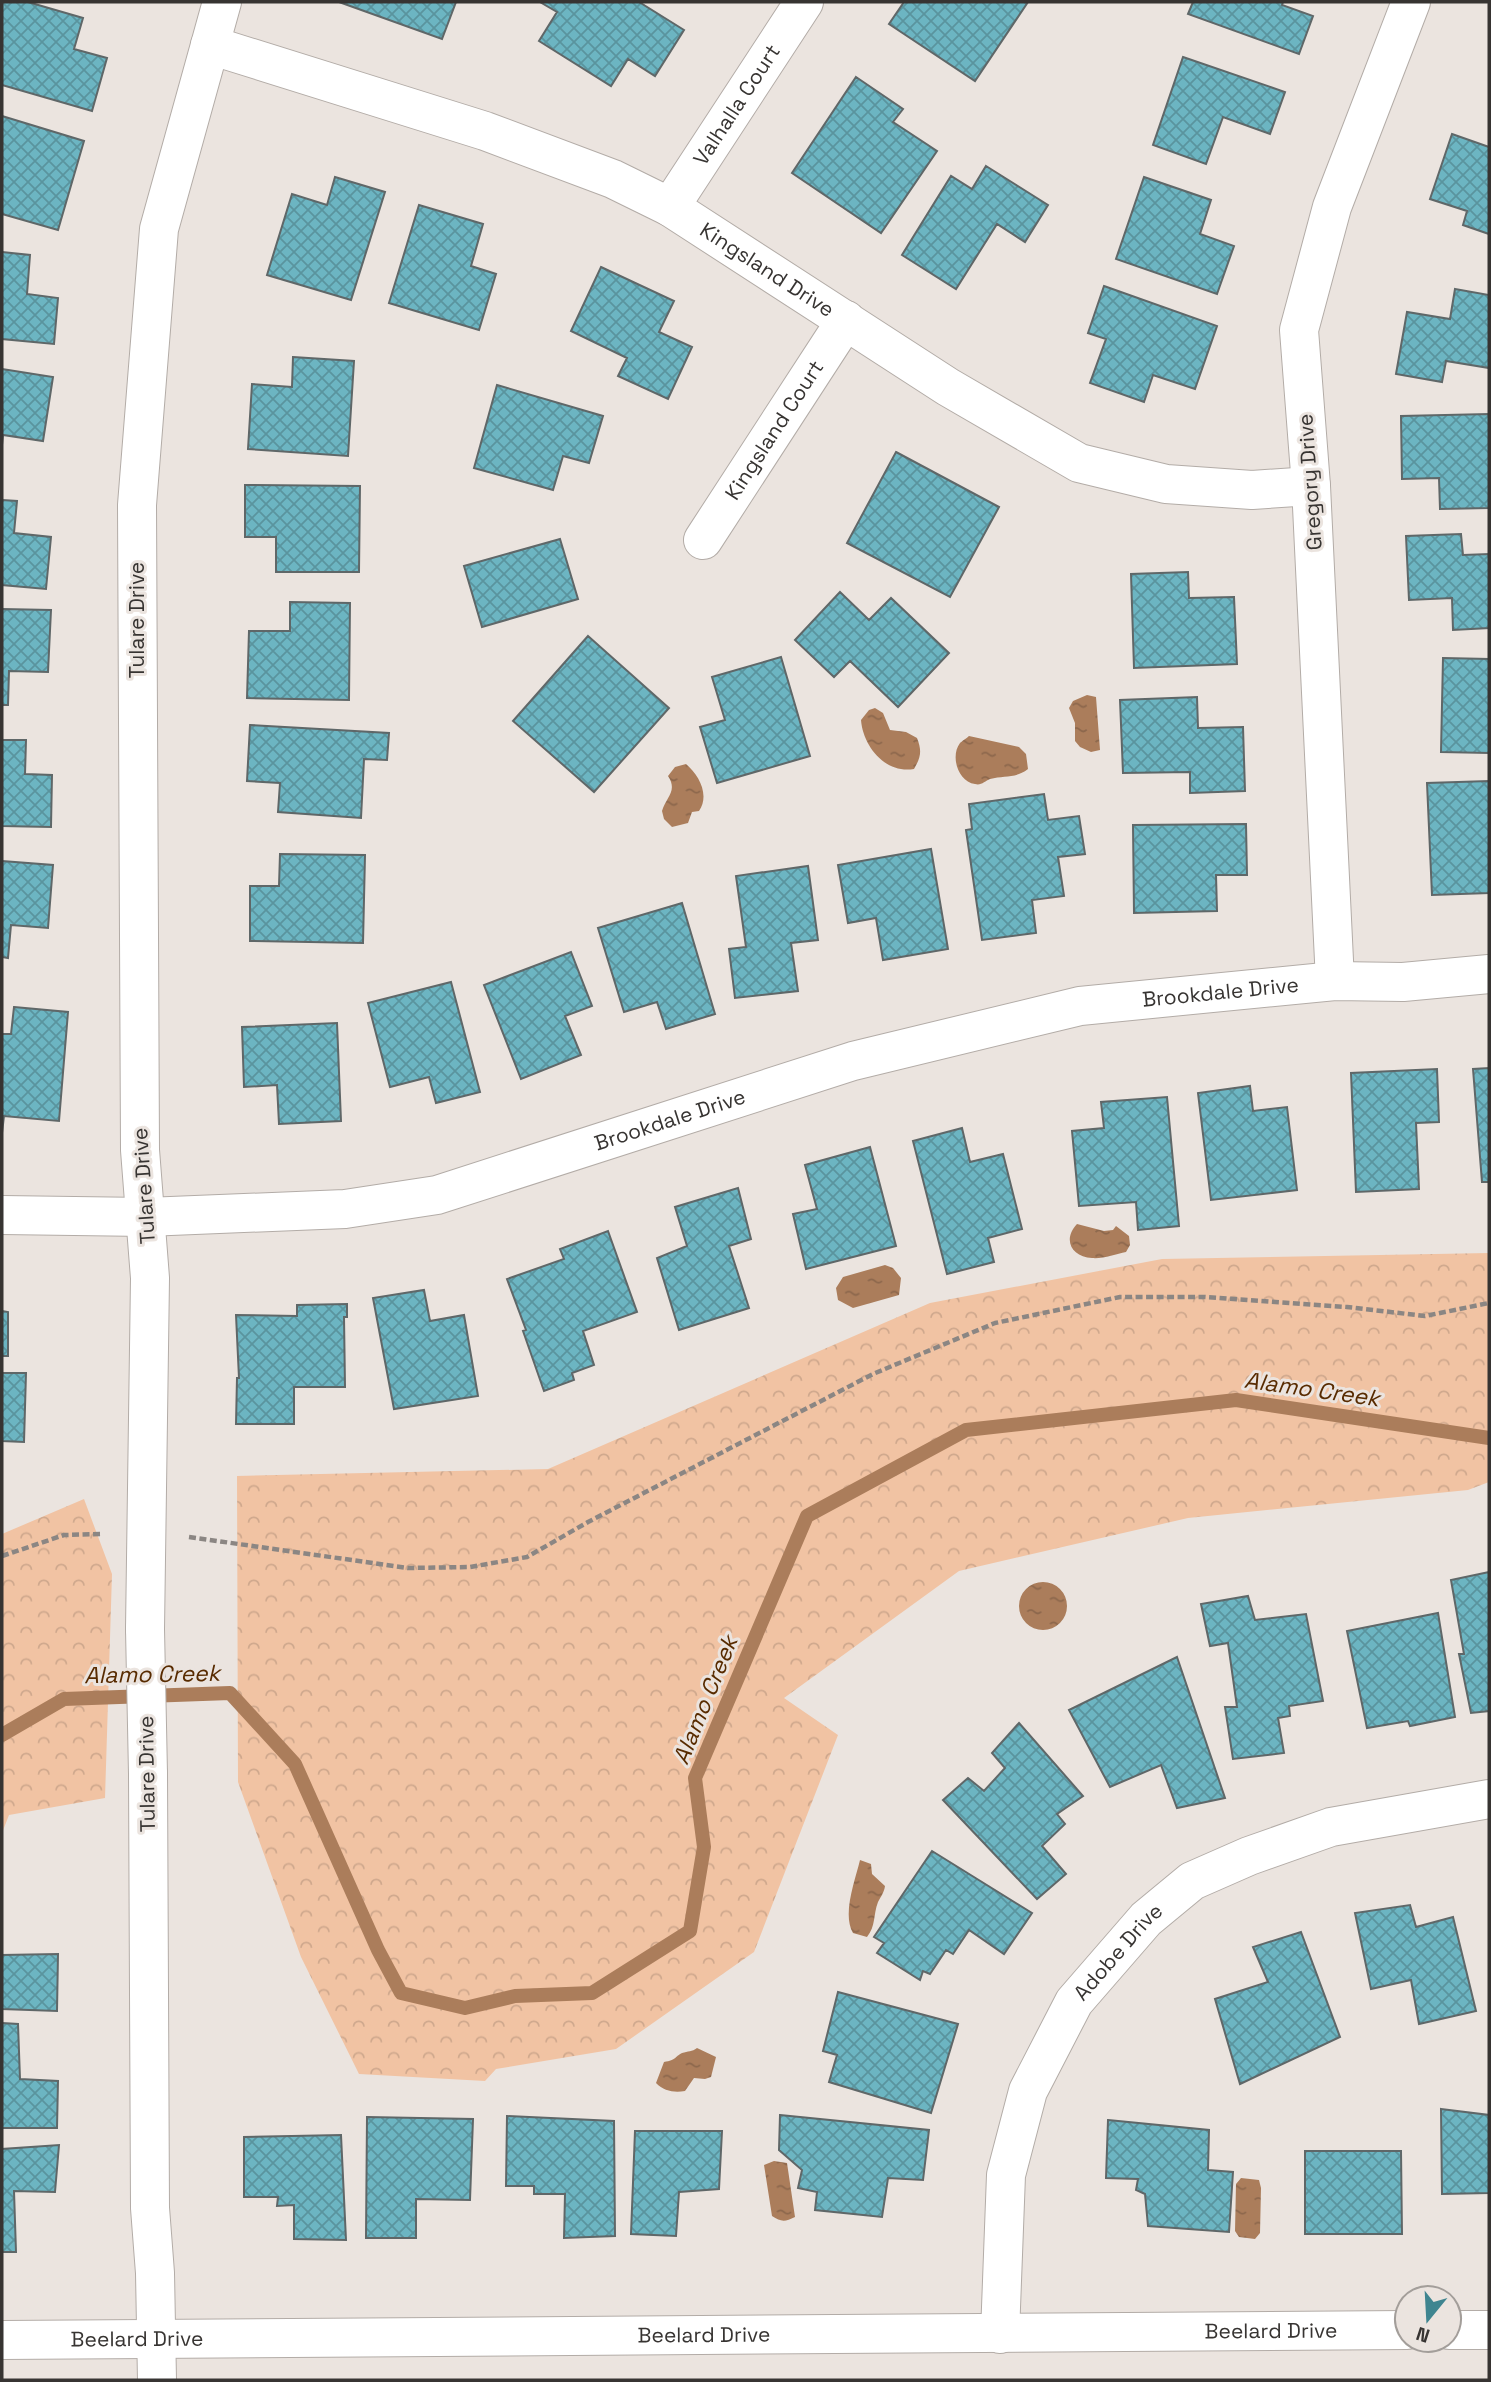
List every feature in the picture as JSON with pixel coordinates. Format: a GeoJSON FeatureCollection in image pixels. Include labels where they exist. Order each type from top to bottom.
{"type":"FeatureCollection","features":[{"type":"Feature","properties":{"kind":"street","name":"Tulare Drive"},"geometry":{"type":"LineString","coordinates":[[157,2380],[155,2273],[150,2208],[145,1629],[150,1278],[140,1150],[137,505],[159,229],[222,2]]}},
{"type":"Feature","properties":{"kind":"street","name":"Valhalla Court"},"geometry":{"type":"LineString","coordinates":[[670,207],[804,2]]}},
{"type":"Feature","properties":{"kind":"street","name":"Gregory Drive"},"geometry":{"type":"LineString","coordinates":[[1335,981],[1311,485],[1299,330],[1332,207],[1411,2]]}},
{"type":"Feature","properties":{"kind":"street","name":"Kingsland Drive"},"geometry":{"type":"LineString","coordinates":[[210,45],[485,131],[613,179],[670,207],[948,387],[1079,463],[1166,484],[1252,490],[1311,485]]}},
{"type":"Feature","properties":{"kind":"street","name":"Kingsland Court"},"geometry":{"type":"LineString","coordinates":[[703,540],[846,320]]}},
{"type":"Feature","properties":{"kind":"street","name":"Brookdale Drive"},"geometry":{"type":"LineString","coordinates":[[2,1215],[146,1217],[345,1209],[437,1195],[853,1061],[1080,1006],[1335,981],[1403,982],[1489,974]]}},
{"type":"Feature","properties":{"kind":"street","name":"Adobe Drive"},"geometry":{"type":"LineString","coordinates":[[1000,2334],[1006,2175],[1028,2091],[1074,2003],[1146,1919],[1192,1881],[1331,1827],[1489,1799]]}},
{"type":"Feature","properties":{"kind":"street","name":"Beelard Drive"},"geometry":{"type":"LineString","coordinates":[[2,2340],[1393,2330]]}},
{"type":"Feature","properties":{"kind":"street"},"geometry":{"type":"LineString","coordinates":[[1463,2330],[1489,2330]]}},
{"type":"Feature","properties":{"kind":"path"},"geometry":{"type":"LineString","coordinates":[[2,1556],[64,1535],[146,1531],[408,1568],[470,1567],[527,1557],[588,1522],[873,1374],[995,1323],[1120,1297],[1217,1298],[1348,1307],[1425,1316],[1489,1303]]}},
{"type":"Feature","properties":{"kind":"green space"},"geometry":{"type":"Polygon","coordinates":[[[1489,1253],[1489,1482],[1468,1490],[1188,1518],[959,1571],[784,1698],[838,1735],[754,1952],[616,2049],[496,2069],[485,2081],[359,2074],[301,1957],[238,1782],[237,1476],[548,1469],[930,1303],[1162,1259],[1489,1253]]]}},
{"type":"Feature","properties":{"kind":"green space"},"geometry":{"type":"Polygon","coordinates":[[[84,1499],[112,1574],[105,1798],[9,1815],[2,1833],[2,1534],[84,1499]]]}},
{"type":"Feature","properties":{"kind":"water"},"geometry":{"type":"Polygon","coordinates":[[[1087,695],[1096,697],[1100,750],[1091,752],[1080,747],[1075,741],[1075,723],[1069,708],[1073,701],[1087,695]]]}},
{"type":"Feature","properties":{"kind":"water"},"geometry":{"type":"Polygon","coordinates":[[[875,708],[883,713],[890,730],[906,732],[917,738],[920,754],[914,769],[903,769],[885,763],[871,748],[861,720],[869,710],[875,708]]]}},
{"type":"Feature","properties":{"kind":"water"},"geometry":{"type":"Polygon","coordinates":[[[969,736],[1019,747],[1026,754],[1028,769],[1019,774],[990,779],[979,784],[969,782],[957,768],[956,755],[960,743],[969,736]]]}},
{"type":"Feature","properties":{"kind":"water"},"geometry":{"type":"Polygon","coordinates":[[[686,764],[702,786],[702,805],[699,811],[692,812],[688,823],[672,827],[664,819],[662,811],[672,790],[668,776],[675,767],[686,764]]]}},
{"type":"Feature","properties":{"kind":"water"},"geometry":{"type":"Polygon","coordinates":[[[1077,1224],[1104,1231],[1113,1230],[1116,1226],[1129,1236],[1130,1245],[1126,1252],[1101,1258],[1079,1255],[1070,1242],[1070,1236],[1077,1224]]]}},
{"type":"Feature","properties":{"kind":"water"},"geometry":{"type":"Polygon","coordinates":[[[885,1265],[893,1268],[901,1278],[899,1295],[853,1308],[838,1300],[836,1288],[843,1277],[885,1265]]]}},
{"type":"Feature","properties":{"kind":"water"},"geometry":{"type":"Polygon","coordinates":[[[1043,1582],[1052,1583],[1060,1589],[1066,1597],[1066,1615],[1060,1623],[1052,1629],[1043,1630],[1034,1629],[1026,1623],[1020,1615],[1019,1606],[1020,1597],[1026,1589],[1034,1583],[1043,1582]]]}},
{"type":"Feature","properties":{"kind":"water"},"geometry":{"type":"Polygon","coordinates":[[[860,1860],[871,1864],[872,1874],[885,1886],[867,1937],[853,1933],[849,1917],[860,1860]]]}},
{"type":"Feature","properties":{"kind":"water"},"geometry":{"type":"Polygon","coordinates":[[[697,2048],[716,2057],[711,2077],[694,2078],[685,2091],[681,2092],[666,2090],[656,2083],[664,2062],[697,2048]]]}},
{"type":"Feature","properties":{"kind":"water"},"geometry":{"type":"Polygon","coordinates":[[[774,2161],[787,2163],[795,2217],[786,2220],[772,2216],[764,2165],[774,2161]]]}},
{"type":"Feature","properties":{"kind":"water"},"geometry":{"type":"Polygon","coordinates":[[[1241,2178],[1259,2180],[1261,2188],[1260,2233],[1255,2239],[1239,2237],[1235,2231],[1236,2184],[1241,2178]]]}},
{"type":"Feature","properties":{"kind":"building"},"geometry":{"type":"Polygon","coordinates":[[[2,2],[28,2],[83,18],[74,49],[107,58],[92,111],[2,85],[2,2]]]}},
{"type":"Feature","properties":{"kind":"building"},"geometry":{"type":"Polygon","coordinates":[[[339,2],[456,2],[442,39],[339,2]]]}},
{"type":"Feature","properties":{"kind":"building"},"geometry":{"type":"Polygon","coordinates":[[[540,2],[639,2],[684,30],[655,76],[628,59],[611,86],[539,41],[557,12],[540,2]]]}},
{"type":"Feature","properties":{"kind":"building"},"geometry":{"type":"Polygon","coordinates":[[[904,2],[1028,2],[975,81],[889,24],[904,2]]]}},
{"type":"Feature","properties":{"kind":"building"},"geometry":{"type":"Polygon","coordinates":[[[1193,2],[1283,2],[1282,5],[1313,16],[1299,54],[1188,14],[1193,2]]]}},
{"type":"Feature","properties":{"kind":"building"},"geometry":{"type":"Polygon","coordinates":[[[1183,57],[1285,92],[1270,134],[1223,117],[1206,164],[1153,145],[1183,57]]]}},
{"type":"Feature","properties":{"kind":"building"},"geometry":{"type":"Polygon","coordinates":[[[856,77],[903,109],[893,122],[937,151],[881,233],[792,173],[856,77]]]}},
{"type":"Feature","properties":{"kind":"building"},"geometry":{"type":"Polygon","coordinates":[[[2,116],[84,141],[58,230],[2,214],[2,116]]]}},
{"type":"Feature","properties":{"kind":"building"},"geometry":{"type":"Polygon","coordinates":[[[1452,134],[1489,147],[1489,234],[1463,225],[1467,211],[1430,199],[1452,134]]]}},
{"type":"Feature","properties":{"kind":"building"},"geometry":{"type":"Polygon","coordinates":[[[986,166],[1048,205],[1025,242],[997,224],[956,289],[902,255],[951,176],[972,189],[986,166]]]}},
{"type":"Feature","properties":{"kind":"building"},"geometry":{"type":"Polygon","coordinates":[[[335,177],[385,192],[351,300],[267,275],[292,194],[327,205],[335,177]]]}},
{"type":"Feature","properties":{"kind":"building"},"geometry":{"type":"Polygon","coordinates":[[[1144,177],[1211,200],[1200,234],[1234,246],[1217,294],[1116,259],[1144,177]]]}},
{"type":"Feature","properties":{"kind":"building"},"geometry":{"type":"Polygon","coordinates":[[[419,205],[483,224],[471,266],[496,274],[479,330],[389,303],[419,205]]]}},
{"type":"Feature","properties":{"kind":"building"},"geometry":{"type":"Polygon","coordinates":[[[2,252],[30,255],[27,294],[58,298],[54,344],[2,339],[2,252]]]}},
{"type":"Feature","properties":{"kind":"building"},"geometry":{"type":"Polygon","coordinates":[[[601,267],[674,301],[659,332],[692,347],[668,399],[618,376],[627,358],[571,331],[601,267]]]}},
{"type":"Feature","properties":{"kind":"building"},"geometry":{"type":"Polygon","coordinates":[[[1104,286],[1217,326],[1195,389],[1153,375],[1144,402],[1090,383],[1106,339],[1088,333],[1104,286]]]}},
{"type":"Feature","properties":{"kind":"building"},"geometry":{"type":"Polygon","coordinates":[[[1455,289],[1489,295],[1489,368],[1446,361],[1442,382],[1396,374],[1407,312],[1450,319],[1455,289]]]}},
{"type":"Feature","properties":{"kind":"building"},"geometry":{"type":"Polygon","coordinates":[[[293,357],[354,361],[348,456],[248,449],[252,384],[292,387],[293,357]]]}},
{"type":"Feature","properties":{"kind":"building"},"geometry":{"type":"Polygon","coordinates":[[[2,369],[53,377],[43,441],[3,435],[2,445],[2,369]]]}},
{"type":"Feature","properties":{"kind":"building"},"geometry":{"type":"Polygon","coordinates":[[[497,385],[603,416],[589,463],[563,456],[553,490],[474,468],[497,385]]]}},
{"type":"Feature","properties":{"kind":"building"},"geometry":{"type":"Polygon","coordinates":[[[1489,414],[1489,508],[1440,509],[1439,478],[1402,479],[1401,416],[1489,414]]]}},
{"type":"Feature","properties":{"kind":"building"},"geometry":{"type":"Polygon","coordinates":[[[896,452],[999,507],[950,597],[847,543],[896,452]]]}},
{"type":"Feature","properties":{"kind":"building"},"geometry":{"type":"Polygon","coordinates":[[[245,485],[360,486],[359,572],[276,572],[276,537],[245,537],[245,485]]]}},
{"type":"Feature","properties":{"kind":"building"},"geometry":{"type":"Polygon","coordinates":[[[2,500],[17,501],[14,533],[51,537],[46,589],[2,585],[2,500]]]}},
{"type":"Feature","properties":{"kind":"building"},"geometry":{"type":"Polygon","coordinates":[[[1461,534],[1463,555],[1489,554],[1489,628],[1453,630],[1452,598],[1409,600],[1406,536],[1461,534]]]}},
{"type":"Feature","properties":{"kind":"building"},"geometry":{"type":"Polygon","coordinates":[[[560,539],[578,599],[482,627],[464,566],[560,539]]]}},
{"type":"Feature","properties":{"kind":"building"},"geometry":{"type":"Polygon","coordinates":[[[1188,572],[1189,598],[1234,597],[1237,664],[1134,668],[1131,574],[1188,572]]]}},
{"type":"Feature","properties":{"kind":"building"},"geometry":{"type":"Polygon","coordinates":[[[840,592],[869,620],[891,598],[949,653],[898,707],[850,661],[834,677],[795,640],[840,592]]]}},
{"type":"Feature","properties":{"kind":"building"},"geometry":{"type":"Polygon","coordinates":[[[290,602],[350,603],[349,700],[247,698],[249,631],[290,631],[290,602]]]}},
{"type":"Feature","properties":{"kind":"building"},"geometry":{"type":"Polygon","coordinates":[[[2,609],[51,610],[48,672],[9,671],[8,705],[2,705],[2,609]]]}},
{"type":"Feature","properties":{"kind":"building"},"geometry":{"type":"Polygon","coordinates":[[[588,636],[669,708],[594,792],[513,721],[588,636]]]}},
{"type":"Feature","properties":{"kind":"building"},"geometry":{"type":"Polygon","coordinates":[[[781,657],[810,756],[717,783],[700,727],[725,720],[712,677],[781,657]]]}},
{"type":"Feature","properties":{"kind":"building"},"geometry":{"type":"Polygon","coordinates":[[[1443,658],[1489,659],[1489,753],[1441,752],[1443,658]]]}},
{"type":"Feature","properties":{"kind":"building"},"geometry":{"type":"Polygon","coordinates":[[[1197,697],[1198,728],[1243,727],[1245,791],[1190,793],[1190,772],[1123,773],[1120,700],[1197,697]]]}},
{"type":"Feature","properties":{"kind":"building"},"geometry":{"type":"Polygon","coordinates":[[[250,725],[389,733],[387,760],[364,759],[361,818],[278,812],[280,783],[247,781],[250,725]]]}},
{"type":"Feature","properties":{"kind":"building"},"geometry":{"type":"Polygon","coordinates":[[[2,740],[26,740],[25,774],[52,775],[51,827],[2,826],[2,740]]]}},
{"type":"Feature","properties":{"kind":"building"},"geometry":{"type":"Polygon","coordinates":[[[1489,781],[1489,893],[1432,895],[1427,783],[1489,781]]]}},
{"type":"Feature","properties":{"kind":"building"},"geometry":{"type":"Polygon","coordinates":[[[1044,794],[1048,820],[1079,816],[1085,854],[1058,857],[1064,896],[1032,900],[1036,933],[982,940],[966,830],[972,829],[969,804],[1044,794]]]}},
{"type":"Feature","properties":{"kind":"building"},"geometry":{"type":"Polygon","coordinates":[[[1246,824],[1247,875],[1216,875],[1217,911],[1134,913],[1133,825],[1246,824]]]}},
{"type":"Feature","properties":{"kind":"building"},"geometry":{"type":"Polygon","coordinates":[[[931,849],[948,949],[883,960],[876,918],[848,923],[838,865],[931,849]]]}},
{"type":"Feature","properties":{"kind":"building"},"geometry":{"type":"Polygon","coordinates":[[[280,854],[365,855],[363,943],[250,941],[250,886],[279,886],[280,854]]]}},
{"type":"Feature","properties":{"kind":"building"},"geometry":{"type":"Polygon","coordinates":[[[2,861],[53,865],[48,928],[11,925],[8,958],[2,957],[2,861]]]}},
{"type":"Feature","properties":{"kind":"building"},"geometry":{"type":"Polygon","coordinates":[[[808,866],[818,940],[791,943],[798,991],[735,998],[729,949],[746,947],[736,876],[808,866]]]}},
{"type":"Feature","properties":{"kind":"building"},"geometry":{"type":"Polygon","coordinates":[[[682,903],[715,1014],[666,1029],[657,1002],[624,1012],[598,928],[682,903]]]}},
{"type":"Feature","properties":{"kind":"building"},"geometry":{"type":"Polygon","coordinates":[[[571,952],[592,1006],[565,1016],[581,1055],[521,1079],[484,985],[571,952]]]}},
{"type":"Feature","properties":{"kind":"building"},"geometry":{"type":"Polygon","coordinates":[[[451,982],[480,1092],[436,1103],[429,1077],[390,1087],[368,1003],[451,982]]]}},
{"type":"Feature","properties":{"kind":"building"},"geometry":{"type":"Polygon","coordinates":[[[14,1007],[68,1012],[59,1121],[4,1116],[2,1133],[2,1034],[11,1034],[14,1007]]]}},
{"type":"Feature","properties":{"kind":"building"},"geometry":{"type":"Polygon","coordinates":[[[337,1023],[341,1121],[279,1124],[277,1085],[244,1087],[242,1027],[337,1023]]]}},
{"type":"Feature","properties":{"kind":"building"},"geometry":{"type":"Polygon","coordinates":[[[1489,1068],[1489,1182],[1482,1182],[1473,1069],[1489,1068]]]}},
{"type":"Feature","properties":{"kind":"building"},"geometry":{"type":"Polygon","coordinates":[[[1437,1069],[1439,1122],[1416,1123],[1419,1189],[1356,1192],[1351,1073],[1437,1069]]]}},
{"type":"Feature","properties":{"kind":"building"},"geometry":{"type":"Polygon","coordinates":[[[1250,1086],[1253,1111],[1287,1107],[1297,1190],[1211,1200],[1198,1093],[1250,1086]]]}},
{"type":"Feature","properties":{"kind":"building"},"geometry":{"type":"Polygon","coordinates":[[[1167,1097],[1179,1226],[1138,1230],[1136,1202],[1079,1206],[1072,1131],[1104,1128],[1101,1102],[1167,1097]]]}},
{"type":"Feature","properties":{"kind":"building"},"geometry":{"type":"Polygon","coordinates":[[[962,1128],[970,1162],[1003,1154],[1022,1229],[988,1238],[994,1262],[947,1274],[913,1141],[962,1128]]]}},
{"type":"Feature","properties":{"kind":"building"},"geometry":{"type":"Polygon","coordinates":[[[870,1147],[896,1246],[806,1269],[793,1214],[817,1209],[805,1165],[870,1147]]]}},
{"type":"Feature","properties":{"kind":"building"},"geometry":{"type":"Polygon","coordinates":[[[738,1188],[751,1239],[729,1246],[749,1308],[679,1330],[657,1258],[687,1246],[675,1207],[738,1188]]]}},
{"type":"Feature","properties":{"kind":"building"},"geometry":{"type":"Polygon","coordinates":[[[608,1231],[637,1312],[583,1331],[594,1365],[572,1373],[574,1380],[544,1391],[507,1279],[564,1259],[560,1249],[608,1231]]]}},
{"type":"Feature","properties":{"kind":"building"},"geometry":{"type":"Polygon","coordinates":[[[424,1290],[430,1321],[464,1315],[478,1396],[394,1409],[373,1298],[424,1290]]]}},
{"type":"Feature","properties":{"kind":"building"},"geometry":{"type":"Polygon","coordinates":[[[347,1304],[347,1317],[344,1317],[345,1387],[294,1387],[294,1424],[236,1424],[239,1378],[236,1315],[297,1316],[297,1305],[347,1304]]]}},
{"type":"Feature","properties":{"kind":"building"},"geometry":{"type":"Polygon","coordinates":[[[2,1311],[8,1312],[8,1356],[2,1356],[2,1311]]]}},
{"type":"Feature","properties":{"kind":"building"},"geometry":{"type":"Polygon","coordinates":[[[2,1373],[26,1373],[24,1442],[2,1441],[2,1373]]]}},
{"type":"Feature","properties":{"kind":"building"},"geometry":{"type":"Polygon","coordinates":[[[1489,1572],[1489,1711],[1471,1713],[1459,1654],[1464,1654],[1451,1580],[1489,1572]]]}},
{"type":"Feature","properties":{"kind":"building"},"geometry":{"type":"Polygon","coordinates":[[[1248,1596],[1255,1620],[1306,1614],[1323,1701],[1289,1706],[1290,1716],[1278,1718],[1284,1753],[1233,1759],[1225,1707],[1237,1707],[1228,1643],[1210,1646],[1201,1604],[1248,1596]]]}},
{"type":"Feature","properties":{"kind":"building"},"geometry":{"type":"Polygon","coordinates":[[[1438,1613],[1455,1717],[1410,1726],[1408,1721],[1367,1728],[1347,1631],[1438,1613]]]}},
{"type":"Feature","properties":{"kind":"building"},"geometry":{"type":"Polygon","coordinates":[[[1177,1657],[1225,1798],[1177,1808],[1161,1765],[1110,1787],[1069,1710],[1177,1657]]]}},
{"type":"Feature","properties":{"kind":"building"},"geometry":{"type":"Polygon","coordinates":[[[1019,1723],[1083,1796],[1057,1814],[1065,1824],[1042,1846],[1066,1874],[1037,1899],[943,1800],[968,1778],[984,1791],[1005,1768],[992,1753],[1019,1723]]]}},
{"type":"Feature","properties":{"kind":"building"},"geometry":{"type":"Polygon","coordinates":[[[932,1851],[1032,1913],[1004,1954],[969,1930],[953,1954],[946,1950],[930,1974],[923,1971],[920,1980],[877,1953],[884,1943],[874,1937],[932,1851]]]}},
{"type":"Feature","properties":{"kind":"building"},"geometry":{"type":"Polygon","coordinates":[[[1410,1905],[1416,1927],[1453,1917],[1476,2011],[1419,2024],[1411,1980],[1371,1989],[1355,1913],[1410,1905]]]}},
{"type":"Feature","properties":{"kind":"building"},"geometry":{"type":"Polygon","coordinates":[[[1301,1932],[1340,2037],[1240,2084],[1215,1999],[1268,1982],[1253,1947],[1301,1932]]]}},
{"type":"Feature","properties":{"kind":"building"},"geometry":{"type":"Polygon","coordinates":[[[58,1954],[57,2011],[2,2009],[2,1955],[58,1954]]]}},
{"type":"Feature","properties":{"kind":"building"},"geometry":{"type":"Polygon","coordinates":[[[838,1992],[958,2024],[931,2113],[829,2082],[837,2055],[823,2051],[838,1992]]]}},
{"type":"Feature","properties":{"kind":"building"},"geometry":{"type":"Polygon","coordinates":[[[2,2023],[18,2024],[20,2079],[58,2081],[57,2128],[2,2128],[2,2023]]]}},
{"type":"Feature","properties":{"kind":"building"},"geometry":{"type":"Polygon","coordinates":[[[1441,2109],[1489,2115],[1489,2193],[1442,2194],[1441,2109]]]}},
{"type":"Feature","properties":{"kind":"building"},"geometry":{"type":"Polygon","coordinates":[[[780,2115],[929,2130],[923,2180],[888,2178],[882,2217],[815,2210],[817,2192],[798,2188],[802,2170],[779,2150],[780,2115]]]}},
{"type":"Feature","properties":{"kind":"building"},"geometry":{"type":"Polygon","coordinates":[[[507,2116],[614,2121],[615,2236],[564,2238],[565,2194],[534,2194],[534,2186],[506,2186],[507,2116]]]}},
{"type":"Feature","properties":{"kind":"building"},"geometry":{"type":"Polygon","coordinates":[[[367,2117],[473,2119],[470,2200],[416,2199],[416,2238],[366,2238],[367,2117]]]}},
{"type":"Feature","properties":{"kind":"building"},"geometry":{"type":"Polygon","coordinates":[[[1108,2120],[1209,2130],[1208,2170],[1233,2172],[1229,2232],[1148,2226],[1145,2194],[1136,2190],[1138,2179],[1106,2178],[1108,2120]]]}},
{"type":"Feature","properties":{"kind":"building"},"geometry":{"type":"Polygon","coordinates":[[[635,2131],[722,2131],[719,2189],[679,2192],[676,2236],[631,2234],[635,2131]]]}},
{"type":"Feature","properties":{"kind":"building"},"geometry":{"type":"Polygon","coordinates":[[[341,2135],[346,2240],[294,2239],[294,2205],[277,2206],[278,2197],[244,2197],[244,2137],[341,2135]]]}},
{"type":"Feature","properties":{"kind":"building"},"geometry":{"type":"Polygon","coordinates":[[[59,2145],[55,2192],[14,2191],[16,2252],[2,2252],[2,2149],[59,2145]]]}},
{"type":"Feature","properties":{"kind":"building"},"geometry":{"type":"Polygon","coordinates":[[[1305,2151],[1401,2151],[1402,2234],[1305,2234],[1305,2151]]]}},
{"type":"Feature","properties":{"kind":"waterway","name":"Alamo Creek"},"geometry":{"type":"LineString","coordinates":[[2,1735],[64,1699],[230,1693],[295,1764],[378,1950],[401,1993],[465,2008],[515,1996],[592,1993],[690,1931],[704,1847],[695,1778],[807,1516],[966,1430],[1236,1400],[1489,1438]]}}]}
